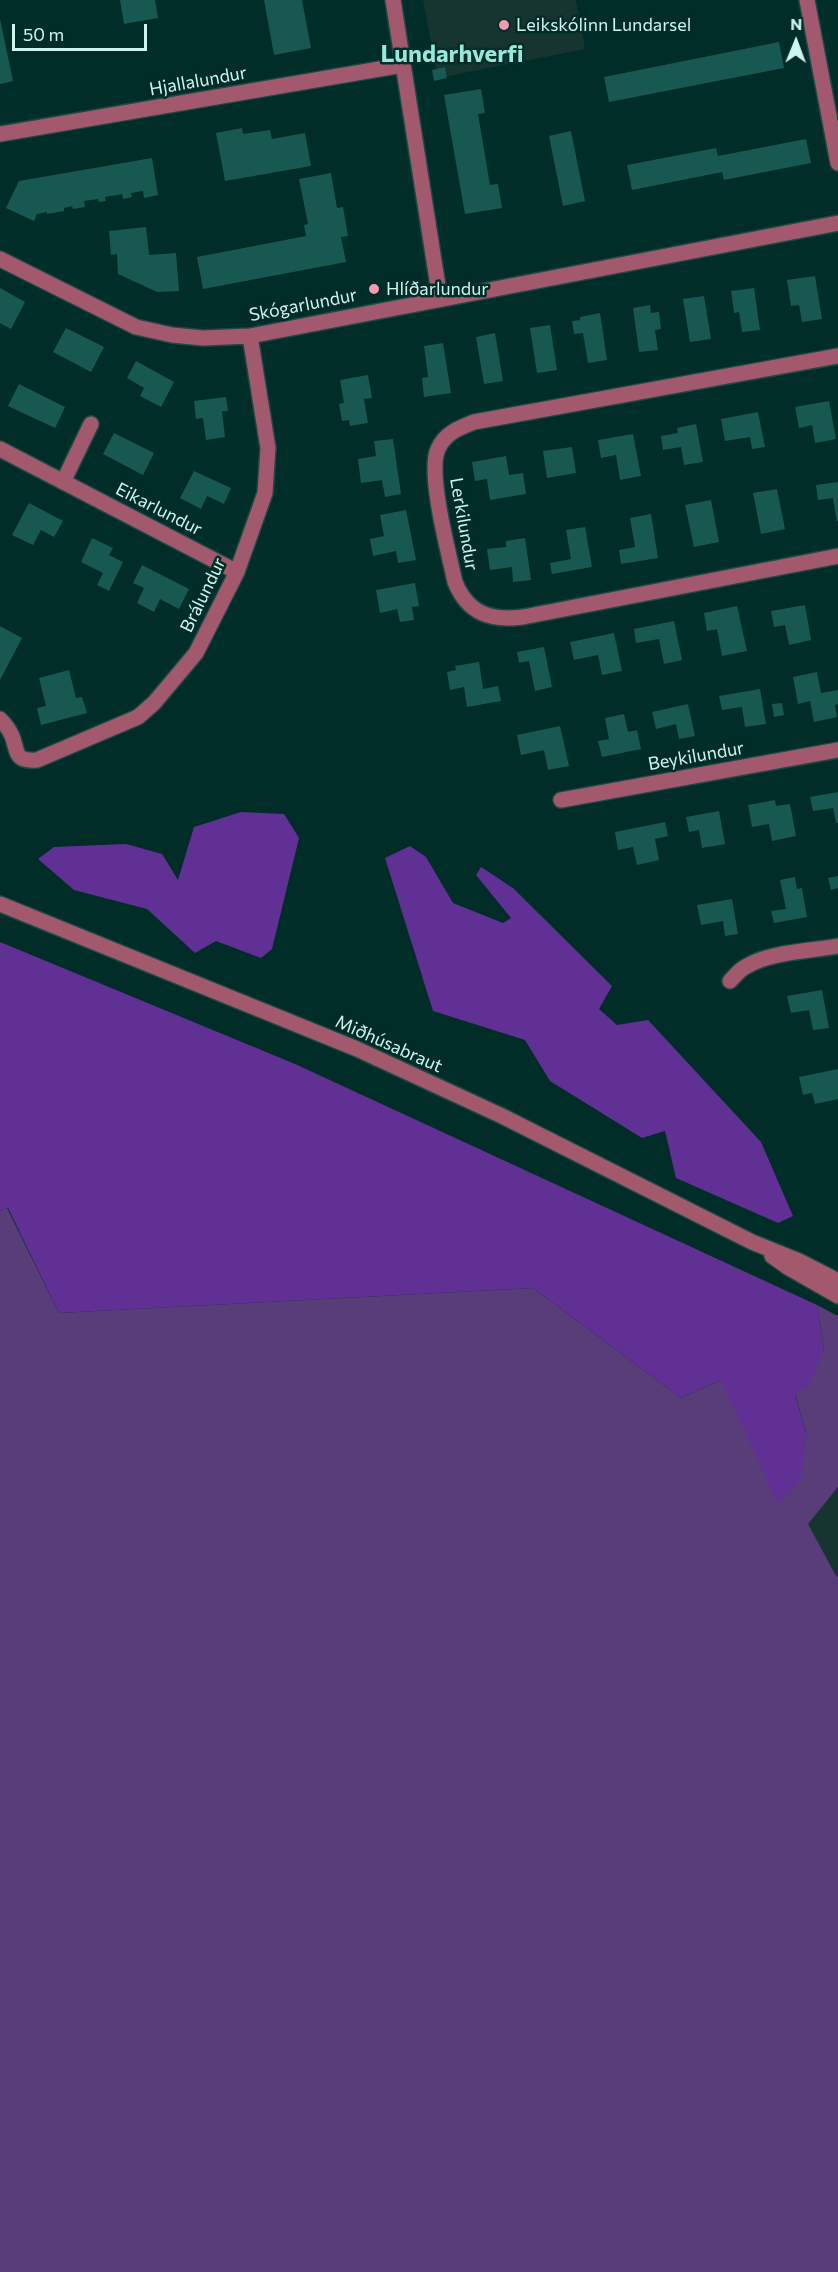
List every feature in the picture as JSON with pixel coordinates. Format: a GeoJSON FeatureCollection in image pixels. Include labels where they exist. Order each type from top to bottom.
{"type":"FeatureCollection","features":[{"type":"Feature","properties":{"kind":"street"},"geometry":{"type":"LineString","coordinates":[[393,0],[440,299]]}},
{"type":"Feature","properties":{"kind":"street"},"geometry":{"type":"LineString","coordinates":[[807,0],[838,163]]}},
{"type":"Feature","properties":{"kind":"street","name":"Hjallalundur"},"geometry":{"type":"LineString","coordinates":[[0,134],[403,65]]}},
{"type":"Feature","properties":{"kind":"street","name":"Skógarlundur"},"geometry":{"type":"LineString","coordinates":[[0,259],[136,327],[172,335],[204,338],[250,336],[838,224]]}},
{"type":"Feature","properties":{"kind":"street","name":"Brálundur"},"geometry":{"type":"LineString","coordinates":[[0,719],[11,733],[15,751],[25,760],[37,760],[138,717],[162,694],[196,653],[237,572],[265,493],[268,448],[250,336]]}},
{"type":"Feature","properties":{"kind":"street","name":"Lerkilundur"},"geometry":{"type":"LineString","coordinates":[[838,356],[474,422],[454,430],[439,447],[436,456],[435,478],[455,582],[462,598],[471,607],[499,618],[523,617],[838,556]]}},
{"type":"Feature","properties":{"kind":"street"},"geometry":{"type":"LineString","coordinates":[[63,482],[91,424]]}},
{"type":"Feature","properties":{"kind":"street","name":"Eikarlundur"},"geometry":{"type":"LineString","coordinates":[[0,449],[237,572]]}},
{"type":"Feature","properties":{"kind":"street","name":"Beykilundur"},"geometry":{"type":"LineString","coordinates":[[561,800],[838,750]]}},
{"type":"Feature","properties":{"kind":"street","name":"Miðhúsabraut"},"geometry":{"type":"LineString","coordinates":[[0,904],[357,1049],[524,1127],[752,1242],[799,1261],[838,1281]]}},
{"type":"Feature","properties":{"kind":"street"},"geometry":{"type":"LineString","coordinates":[[730,981],[744,967],[759,961],[838,946]]}},
{"type":"Feature","properties":{"kind":"street","name":"Miðhúsabraut"},"geometry":{"type":"LineString","coordinates":[[752,1242],[789,1268],[838,1296]]}},
{"type":"Feature","properties":{"kind":"shaded area","name":"Leikskólinn Lundarsel"},"geometry":{"type":"Polygon","coordinates":[[[423,0],[576,0],[585,49],[438,78],[423,0]]]}},
{"type":"Feature","properties":{"kind":"shaded area"},"geometry":{"type":"Polygon","coordinates":[[[241,812],[284,814],[299,838],[272,949],[261,958],[216,941],[195,953],[147,909],[74,890],[38,859],[54,847],[126,844],[162,854],[178,880],[194,827],[241,812]]]}},
{"type":"Feature","properties":{"kind":"shaded area"},"geometry":{"type":"Polygon","coordinates":[[[410,846],[426,857],[453,903],[503,923],[511,918],[476,875],[481,867],[513,888],[612,986],[599,1009],[617,1025],[648,1020],[761,1142],[793,1216],[778,1223],[676,1178],[665,1131],[642,1138],[550,1081],[525,1040],[433,1011],[385,858],[410,846]]]}},
{"type":"Feature","properties":{"kind":"shaded area"},"geometry":{"type":"Polygon","coordinates":[[[0,942],[295,1064],[817,1305],[824,1350],[809,1386],[795,1394],[807,1436],[800,1481],[778,1504],[721,1380],[681,1398],[533,1288],[59,1313],[8,1208],[0,1211],[0,942]]]}},
{"type":"Feature","properties":{"kind":"shaded area"},"geometry":{"type":"Polygon","coordinates":[[[7,1208],[59,1313],[533,1288],[681,1398],[721,1380],[807,1436],[795,1393],[824,1350],[817,1305],[838,1316],[838,1487],[808,1524],[838,1577],[838,2272],[0,2272],[0,1211],[7,1208]]]}},
{"type":"Feature","properties":{"kind":"shaded area"},"geometry":{"type":"Polygon","coordinates":[[[838,1487],[838,1577],[807,1524],[838,1487]]]}},
{"type":"Feature","properties":{"kind":"building"},"geometry":{"type":"Polygon","coordinates":[[[120,0],[155,0],[158,18],[124,24],[120,0]]]}},
{"type":"Feature","properties":{"kind":"building"},"geometry":{"type":"Polygon","coordinates":[[[264,0],[302,0],[311,48],[274,55],[264,0]]]}},
{"type":"Feature","properties":{"kind":"building"},"geometry":{"type":"Polygon","coordinates":[[[0,19],[13,81],[0,84],[0,19]]]}},
{"type":"Feature","properties":{"kind":"building"},"geometry":{"type":"Polygon","coordinates":[[[779,42],[784,68],[609,102],[604,77],[779,42]]]}},
{"type":"Feature","properties":{"kind":"building"},"geometry":{"type":"Polygon","coordinates":[[[445,67],[447,78],[434,81],[432,70],[445,67]]]}},
{"type":"Feature","properties":{"kind":"building"},"geometry":{"type":"Polygon","coordinates":[[[481,89],[485,113],[478,114],[490,185],[498,184],[502,208],[465,214],[444,95],[481,89]]]}},
{"type":"Feature","properties":{"kind":"building"},"geometry":{"type":"Polygon","coordinates":[[[242,128],[243,134],[270,130],[272,139],[305,133],[311,166],[225,181],[216,133],[242,128]]]}},
{"type":"Feature","properties":{"kind":"building"},"geometry":{"type":"Polygon","coordinates":[[[571,131],[585,201],[563,206],[549,136],[571,131]]]}},
{"type":"Feature","properties":{"kind":"building"},"geometry":{"type":"Polygon","coordinates":[[[806,139],[811,163],[724,180],[722,172],[632,190],[627,165],[716,148],[718,156],[806,139]]]}},
{"type":"Feature","properties":{"kind":"building"},"geometry":{"type":"Polygon","coordinates":[[[152,158],[158,195],[144,198],[143,191],[131,193],[132,197],[123,199],[122,194],[105,197],[106,201],[99,202],[98,199],[84,201],[85,207],[73,209],[72,206],[64,208],[64,211],[37,214],[34,221],[6,208],[19,181],[152,158]]]}},
{"type":"Feature","properties":{"kind":"building"},"geometry":{"type":"Polygon","coordinates":[[[331,173],[337,208],[343,207],[348,236],[341,237],[346,262],[203,289],[197,257],[306,236],[304,225],[308,224],[299,179],[331,173]]]}},
{"type":"Feature","properties":{"kind":"building"},"geometry":{"type":"Polygon","coordinates":[[[146,227],[149,255],[176,253],[179,291],[157,292],[118,274],[117,254],[111,255],[109,231],[146,227]]]}},
{"type":"Feature","properties":{"kind":"building"},"geometry":{"type":"Polygon","coordinates":[[[815,276],[822,319],[802,322],[799,305],[791,306],[787,280],[815,276]]]}},
{"type":"Feature","properties":{"kind":"building"},"geometry":{"type":"Polygon","coordinates":[[[0,288],[25,302],[11,329],[0,323],[0,288]]]}},
{"type":"Feature","properties":{"kind":"building"},"geometry":{"type":"Polygon","coordinates":[[[754,288],[760,330],[742,332],[739,312],[734,313],[731,291],[754,288]]]}},
{"type":"Feature","properties":{"kind":"building"},"geometry":{"type":"Polygon","coordinates":[[[704,296],[711,339],[690,342],[683,299],[704,296]]]}},
{"type":"Feature","properties":{"kind":"building"},"geometry":{"type":"Polygon","coordinates":[[[650,305],[651,313],[659,312],[661,329],[655,330],[658,350],[639,352],[633,308],[650,305]]]}},
{"type":"Feature","properties":{"kind":"building"},"geometry":{"type":"Polygon","coordinates":[[[600,313],[607,360],[588,363],[583,333],[574,334],[572,321],[600,313]]]}},
{"type":"Feature","properties":{"kind":"building"},"geometry":{"type":"Polygon","coordinates":[[[550,325],[557,370],[537,373],[530,328],[550,325]]]}},
{"type":"Feature","properties":{"kind":"building"},"geometry":{"type":"Polygon","coordinates":[[[66,328],[104,347],[91,372],[53,352],[66,328]]]}},
{"type":"Feature","properties":{"kind":"building"},"geometry":{"type":"Polygon","coordinates":[[[495,333],[503,381],[484,384],[476,337],[495,333]]]}},
{"type":"Feature","properties":{"kind":"building"},"geometry":{"type":"Polygon","coordinates":[[[443,343],[451,393],[424,397],[422,378],[428,377],[424,346],[443,343]]]}},
{"type":"Feature","properties":{"kind":"building"},"geometry":{"type":"Polygon","coordinates":[[[136,361],[174,382],[161,407],[140,396],[144,388],[127,378],[136,361]]]}},
{"type":"Feature","properties":{"kind":"building"},"geometry":{"type":"Polygon","coordinates":[[[368,375],[372,398],[364,399],[368,423],[350,426],[349,420],[342,421],[339,404],[344,403],[340,380],[368,375]]]}},
{"type":"Feature","properties":{"kind":"building"},"geometry":{"type":"Polygon","coordinates":[[[19,384],[65,407],[55,428],[8,406],[19,384]]]}},
{"type":"Feature","properties":{"kind":"building"},"geometry":{"type":"Polygon","coordinates":[[[226,397],[228,411],[222,411],[225,437],[206,440],[203,418],[196,419],[194,401],[226,397]]]}},
{"type":"Feature","properties":{"kind":"building"},"geometry":{"type":"Polygon","coordinates":[[[829,401],[836,439],[815,443],[812,425],[799,428],[795,407],[829,401]]]}},
{"type":"Feature","properties":{"kind":"building"},"geometry":{"type":"Polygon","coordinates":[[[758,412],[765,447],[752,449],[750,437],[725,441],[721,419],[758,412]]]}},
{"type":"Feature","properties":{"kind":"building"},"geometry":{"type":"Polygon","coordinates":[[[696,424],[703,462],[684,465],[681,447],[663,450],[661,436],[678,433],[677,428],[696,424]]]}},
{"type":"Feature","properties":{"kind":"building"},"geometry":{"type":"Polygon","coordinates":[[[114,433],[154,453],[143,475],[103,454],[114,433]]]}},
{"type":"Feature","properties":{"kind":"building"},"geometry":{"type":"Polygon","coordinates":[[[633,434],[641,476],[620,480],[616,455],[601,458],[598,440],[633,434]]]}},
{"type":"Feature","properties":{"kind":"building"},"geometry":{"type":"Polygon","coordinates":[[[393,439],[401,494],[385,497],[382,480],[361,483],[358,459],[376,456],[374,441],[393,439]]]}},
{"type":"Feature","properties":{"kind":"building"},"geometry":{"type":"Polygon","coordinates":[[[572,447],[576,473],[547,478],[543,451],[572,447]]]}},
{"type":"Feature","properties":{"kind":"building"},"geometry":{"type":"Polygon","coordinates":[[[506,456],[509,475],[523,473],[526,494],[490,500],[487,479],[475,481],[472,462],[506,456]]]}},
{"type":"Feature","properties":{"kind":"building"},"geometry":{"type":"Polygon","coordinates":[[[194,471],[231,488],[224,504],[207,496],[201,509],[180,498],[194,471]]]}},
{"type":"Feature","properties":{"kind":"building"},"geometry":{"type":"Polygon","coordinates":[[[838,482],[837,522],[833,498],[818,500],[816,485],[838,482]]]}},
{"type":"Feature","properties":{"kind":"building"},"geometry":{"type":"Polygon","coordinates":[[[777,489],[785,529],[761,534],[753,493],[777,489]]]}},
{"type":"Feature","properties":{"kind":"building"},"geometry":{"type":"Polygon","coordinates":[[[711,500],[719,542],[694,547],[685,505],[711,500]]]}},
{"type":"Feature","properties":{"kind":"building"},"geometry":{"type":"Polygon","coordinates":[[[29,503],[63,521],[54,537],[41,530],[33,545],[12,535],[29,503]]]}},
{"type":"Feature","properties":{"kind":"building"},"geometry":{"type":"Polygon","coordinates":[[[406,510],[416,560],[398,563],[396,551],[373,556],[370,539],[384,536],[380,515],[406,510]]]}},
{"type":"Feature","properties":{"kind":"building"},"geometry":{"type":"Polygon","coordinates":[[[651,514],[658,558],[621,564],[619,550],[635,547],[630,518],[651,514]]]}},
{"type":"Feature","properties":{"kind":"building"},"geometry":{"type":"Polygon","coordinates":[[[585,527],[592,567],[552,574],[550,563],[571,559],[566,530],[585,527]]]}},
{"type":"Feature","properties":{"kind":"building"},"geometry":{"type":"Polygon","coordinates":[[[92,538],[113,548],[109,555],[123,562],[109,591],[97,585],[103,573],[81,562],[92,538]]]}},
{"type":"Feature","properties":{"kind":"building"},"geometry":{"type":"Polygon","coordinates":[[[525,538],[531,580],[513,582],[512,567],[490,570],[487,549],[506,547],[506,541],[525,538]]]}},
{"type":"Feature","properties":{"kind":"building"},"geometry":{"type":"Polygon","coordinates":[[[142,565],[189,589],[179,609],[160,599],[154,612],[137,603],[144,588],[133,583],[142,565]]]}},
{"type":"Feature","properties":{"kind":"building"},"geometry":{"type":"Polygon","coordinates":[[[415,583],[419,606],[412,607],[414,620],[400,622],[397,609],[380,613],[376,590],[415,583]]]}},
{"type":"Feature","properties":{"kind":"building"},"geometry":{"type":"Polygon","coordinates":[[[805,605],[811,640],[789,645],[785,625],[774,627],[771,611],[805,605]]]}},
{"type":"Feature","properties":{"kind":"building"},"geometry":{"type":"Polygon","coordinates":[[[737,606],[747,651],[722,656],[717,629],[707,631],[704,613],[737,606]]]}},
{"type":"Feature","properties":{"kind":"building"},"geometry":{"type":"Polygon","coordinates":[[[674,621],[682,660],[664,664],[659,639],[636,643],[634,629],[674,621]]]}},
{"type":"Feature","properties":{"kind":"building"},"geometry":{"type":"Polygon","coordinates":[[[0,626],[22,638],[0,680],[0,626]]]}},
{"type":"Feature","properties":{"kind":"building"},"geometry":{"type":"Polygon","coordinates":[[[614,633],[622,671],[602,675],[598,655],[574,660],[570,642],[614,633]]]}},
{"type":"Feature","properties":{"kind":"building"},"geometry":{"type":"Polygon","coordinates":[[[544,647],[552,687],[535,691],[529,661],[519,663],[517,652],[544,647]]]}},
{"type":"Feature","properties":{"kind":"building"},"geometry":{"type":"Polygon","coordinates":[[[479,662],[483,689],[498,686],[501,701],[467,707],[464,687],[450,690],[447,672],[456,670],[455,666],[479,662]]]}},
{"type":"Feature","properties":{"kind":"building"},"geometry":{"type":"Polygon","coordinates":[[[69,670],[76,698],[82,697],[87,713],[41,725],[37,708],[46,706],[39,678],[69,670]]]}},
{"type":"Feature","properties":{"kind":"building"},"geometry":{"type":"Polygon","coordinates":[[[817,672],[821,693],[838,690],[838,704],[835,705],[837,717],[814,722],[810,701],[798,704],[793,677],[817,672]]]}},
{"type":"Feature","properties":{"kind":"building"},"geometry":{"type":"Polygon","coordinates":[[[760,689],[766,724],[745,727],[742,707],[722,710],[719,696],[760,689]]]}},
{"type":"Feature","properties":{"kind":"building"},"geometry":{"type":"Polygon","coordinates":[[[782,703],[784,715],[774,717],[772,704],[782,703]]]}},
{"type":"Feature","properties":{"kind":"building"},"geometry":{"type":"Polygon","coordinates":[[[688,704],[695,736],[679,739],[676,724],[656,729],[652,712],[688,704]]]}},
{"type":"Feature","properties":{"kind":"building"},"geometry":{"type":"Polygon","coordinates":[[[624,714],[628,732],[637,730],[641,749],[602,757],[598,741],[609,739],[605,718],[624,714]]]}},
{"type":"Feature","properties":{"kind":"building"},"geometry":{"type":"Polygon","coordinates":[[[560,726],[569,766],[548,770],[544,750],[521,755],[517,735],[560,726]]]}},
{"type":"Feature","properties":{"kind":"building"},"geometry":{"type":"Polygon","coordinates":[[[838,792],[838,823],[836,823],[833,808],[813,811],[810,797],[838,792]]]}},
{"type":"Feature","properties":{"kind":"building"},"geometry":{"type":"Polygon","coordinates":[[[775,800],[776,806],[790,804],[796,836],[772,841],[769,824],[752,827],[748,805],[775,800]]]}},
{"type":"Feature","properties":{"kind":"building"},"geometry":{"type":"Polygon","coordinates":[[[719,811],[725,844],[702,848],[699,830],[689,832],[686,817],[719,811]]]}},
{"type":"Feature","properties":{"kind":"building"},"geometry":{"type":"Polygon","coordinates":[[[665,822],[668,836],[655,839],[659,860],[637,865],[633,847],[618,850],[615,832],[665,822]]]}},
{"type":"Feature","properties":{"kind":"building"},"geometry":{"type":"Polygon","coordinates":[[[838,876],[838,888],[831,890],[828,878],[838,876]]]}},
{"type":"Feature","properties":{"kind":"building"},"geometry":{"type":"Polygon","coordinates":[[[795,877],[797,889],[802,888],[807,917],[774,923],[771,911],[786,909],[780,880],[795,877]]]}},
{"type":"Feature","properties":{"kind":"building"},"geometry":{"type":"Polygon","coordinates":[[[732,899],[738,934],[725,936],[723,921],[701,925],[697,905],[732,899]]]}},
{"type":"Feature","properties":{"kind":"building"},"geometry":{"type":"Polygon","coordinates":[[[822,990],[829,1028],[813,1030],[809,1010],[791,1013],[787,996],[822,990]]]}},
{"type":"Feature","properties":{"kind":"building"},"geometry":{"type":"Polygon","coordinates":[[[838,1069],[838,1099],[815,1104],[812,1093],[803,1095],[799,1077],[838,1069]]]}},
{"type":"Feature","properties":{"kind":"place","name":"Leikskólinn Lundarsel"},"geometry":{"type":"Point","coordinates":[504,25]}},
{"type":"Feature","properties":{"kind":"place","name":"Hlíðarlundur"},"geometry":{"type":"Point","coordinates":[374,289]}},
{"type":"Feature","properties":{"kind":"district","name":"Lundarhverfi"},"geometry":{"type":"Point","coordinates":[452,54]}}]}
